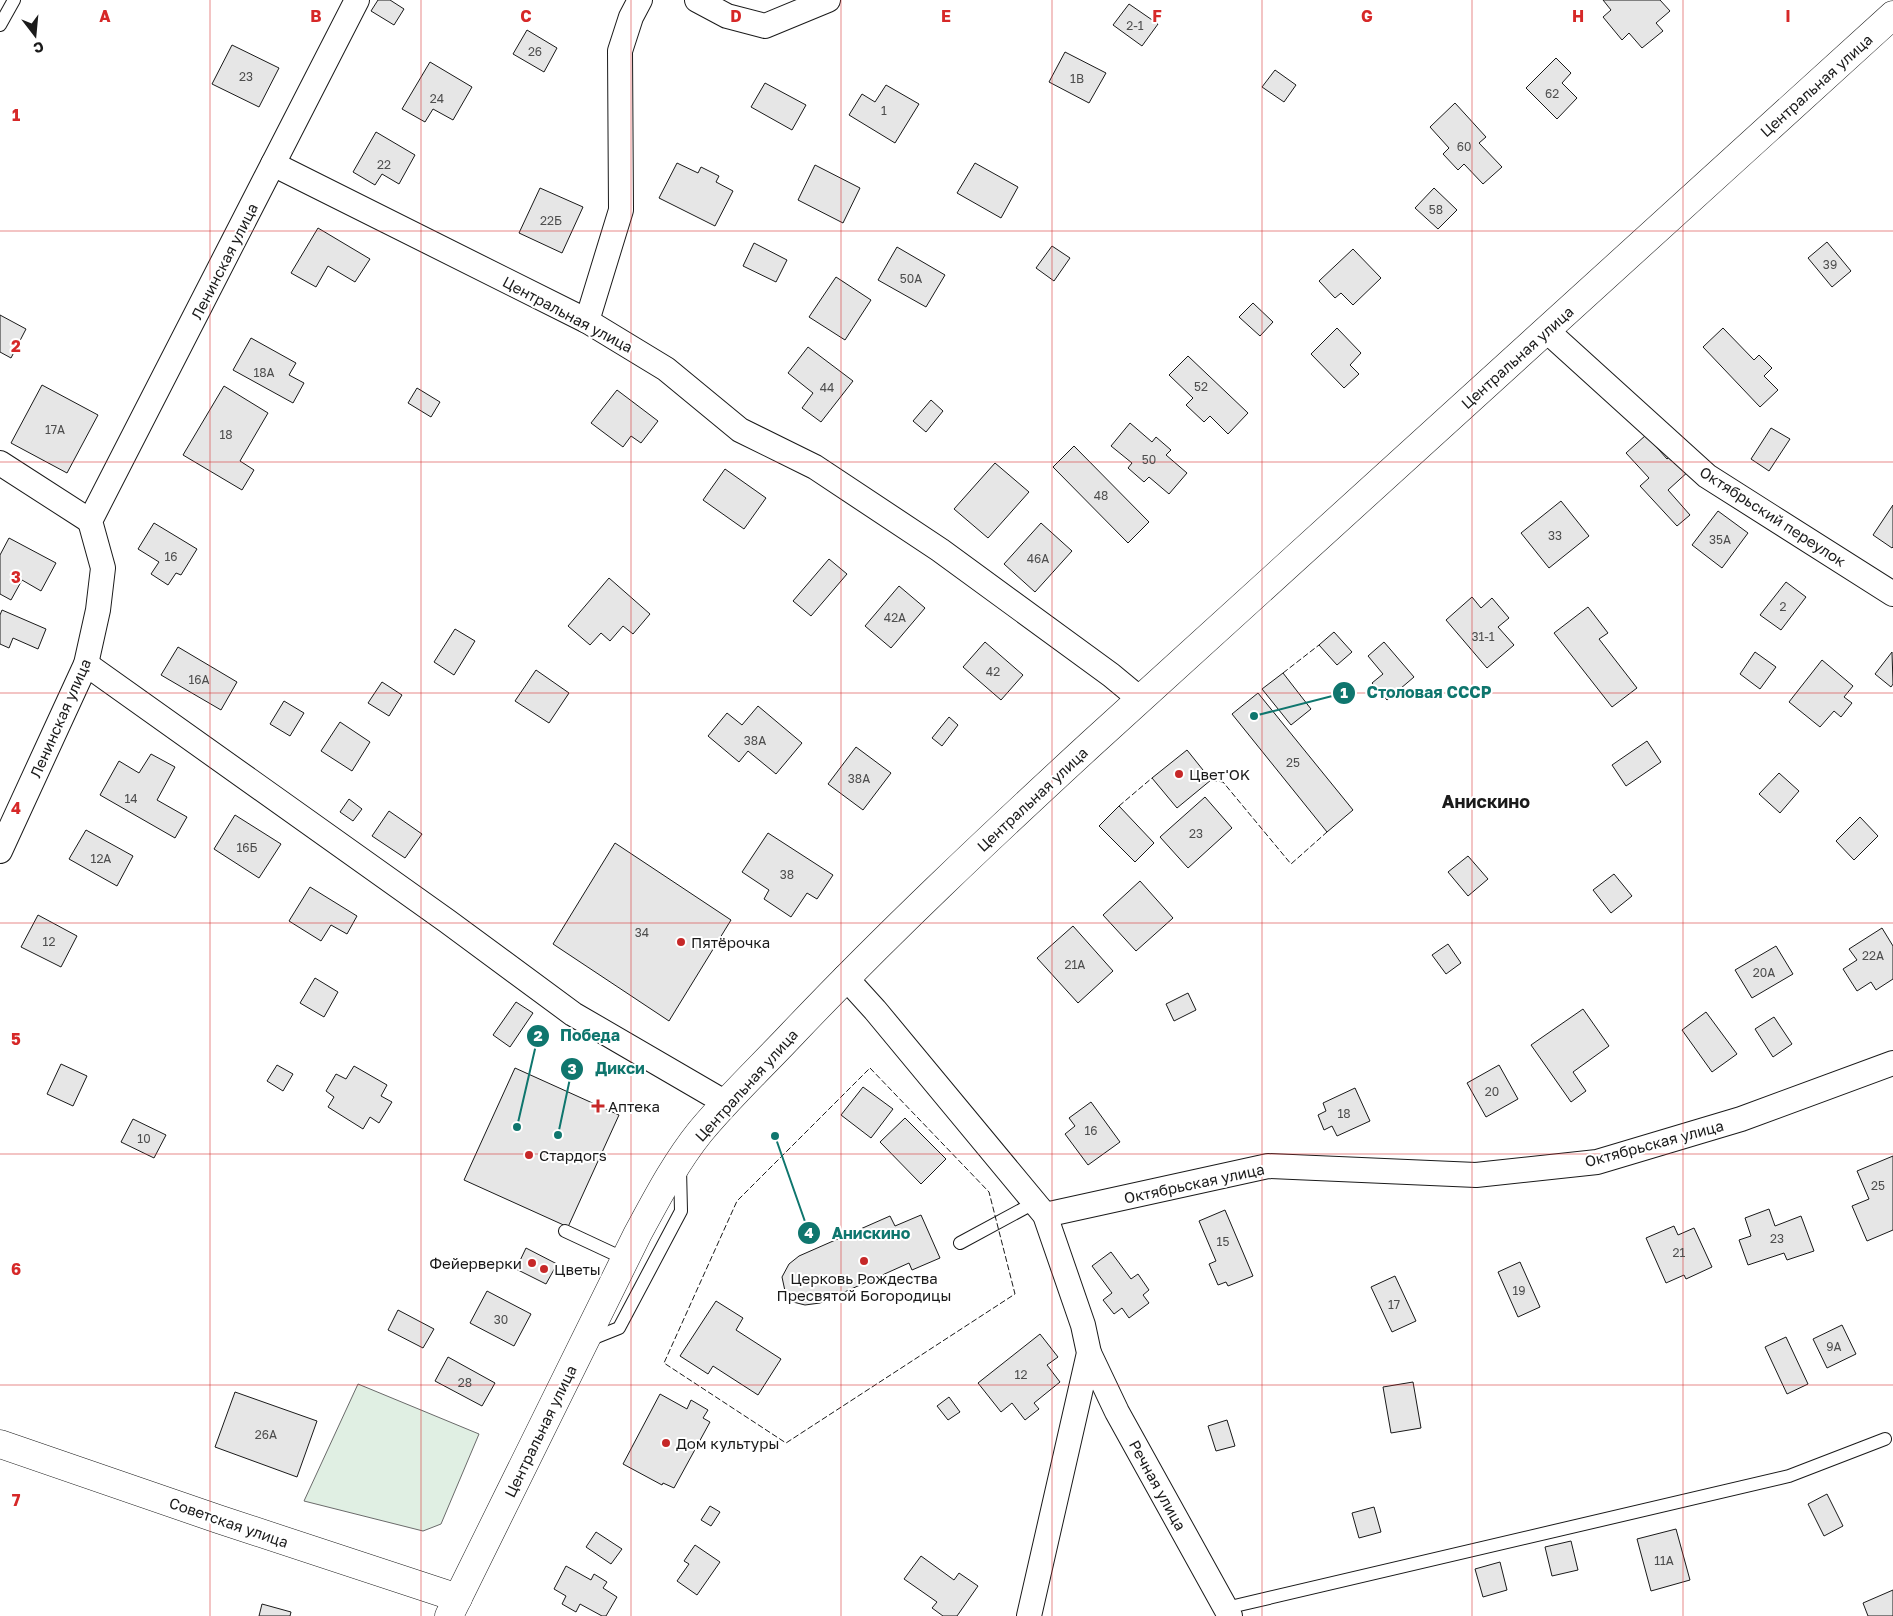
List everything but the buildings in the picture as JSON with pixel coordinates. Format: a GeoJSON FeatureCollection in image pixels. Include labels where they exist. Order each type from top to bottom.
{"type":"FeatureCollection","features":[{"type":"Feature","properties":{"kind":"main road","name":"Центральная улица"},"geometry":{"type":"LineString","coordinates":[[454,1607],[625,1259],[666,1183],[699,1134],[726,1103],[845,978],[1003,826],[1140,699],[1893,15]]}},
{"type":"Feature","properties":{"kind":"main road","name":"Советская улица"},"geometry":{"type":"LineString","coordinates":[[0,1444],[218,1519],[454,1607]]}},
{"type":"Feature","properties":{"kind":"street","name":"Ленинская улица"},"geometry":{"type":"LineString","coordinates":[[0,851],[86,664],[98,610],[103,568],[90,521],[357,0]]}},
{"type":"Feature","properties":{"kind":"street"},"geometry":{"type":"LineString","coordinates":[[587,321],[622,210],[620,51],[631,17],[640,0]]}},
{"type":"Feature","properties":{"kind":"street"},"geometry":{"type":"LineString","coordinates":[[697,0],[727,16],[765,26],[828,0]]}},
{"type":"Feature","properties":{"kind":"street","name":"Центральная улица"},"geometry":{"type":"LineString","coordinates":[[273,164],[587,321],[666,369],[740,430],[815,467],[940,550],[1111,674],[1140,699]]}},
{"type":"Feature","properties":{"kind":"street","name":"Октябрьский переулок"},"geometry":{"type":"LineString","coordinates":[[1546,330],[1707,476],[1893,594]]}},
{"type":"Feature","properties":{"kind":"street"},"geometry":{"type":"LineString","coordinates":[[0,463],[90,521]]}},
{"type":"Feature","properties":{"kind":"street"},"geometry":{"type":"LineString","coordinates":[[86,664],[447,921],[573,1014],[726,1103]]}},
{"type":"Feature","properties":{"kind":"street"},"geometry":{"type":"LineString","coordinates":[[845,978],[875,1010],[1040,1209],[1083,1325],[1089,1353],[1029,1616]]}},
{"type":"Feature","properties":{"kind":"street","name":"Октябрьская улица"},"geometry":{"type":"LineString","coordinates":[[1040,1209],[1268,1166],[1476,1175],[1597,1162],[1741,1119],[1893,1063]]}},
{"type":"Feature","properties":{"kind":"street","name":"Речная улица"},"geometry":{"type":"LineString","coordinates":[[1089,1353],[1117,1412],[1228,1612]]}},
{"type":"Feature","properties":{"kind":"lane"},"geometry":{"type":"LineString","coordinates":[[0,25],[14,0]]}},
{"type":"Feature","properties":{"kind":"lane"},"geometry":{"type":"LineString","coordinates":[[584,1342],[619,1328],[681,1211],[680,1162]]}},
{"type":"Feature","properties":{"kind":"lane"},"geometry":{"type":"LineString","coordinates":[[960,1243],[1040,1209]]}},
{"type":"Feature","properties":{"kind":"lane"},"geometry":{"type":"LineString","coordinates":[[565,1231],[625,1259]]}},
{"type":"Feature","properties":{"kind":"lane"},"geometry":{"type":"LineString","coordinates":[[1228,1612],[1789,1476],[1885,1439]]}},
{"type":"Feature","properties":{"kind":"green space"},"geometry":{"type":"Polygon","coordinates":[[[358,1384],[479,1434],[441,1524],[423,1531],[304,1501],[358,1384]]]}},
{"type":"Feature","properties":{"kind":"fence"},"geometry":{"type":"LineString","coordinates":[[1283,673],[1319,645]]}},
{"type":"Feature","properties":{"kind":"fence"},"geometry":{"type":"LineString","coordinates":[[1119,806],[1152,778]]}},
{"type":"Feature","properties":{"kind":"fence"},"geometry":{"type":"LineString","coordinates":[[1211,780],[1223,782],[1291,864],[1327,832]]}},
{"type":"Feature","properties":{"kind":"fence"},"geometry":{"type":"LineString","coordinates":[[870,1068],[989,1192],[1015,1294],[786,1443],[664,1363],[737,1201],[870,1068]]}},
{"type":"Feature","properties":{"kind":"place","name":"Столовая СССР"},"geometry":{"type":"Point","coordinates":[1254,716]}},
{"type":"Feature","properties":{"kind":"place","name":"Цвет'OK"},"geometry":{"type":"Point","coordinates":[1179,774]}},
{"type":"Feature","properties":{"kind":"place","name":"Пятёрочка"},"geometry":{"type":"Point","coordinates":[681,942]}},
{"type":"Feature","properties":{"kind":"place","name":"Аптека"},"geometry":{"type":"Point","coordinates":[598,1106]}},
{"type":"Feature","properties":{"kind":"place","name":"Победа"},"geometry":{"type":"Point","coordinates":[517,1127]}},
{"type":"Feature","properties":{"kind":"place","name":"Дикси"},"geometry":{"type":"Point","coordinates":[558,1135]}},
{"type":"Feature","properties":{"kind":"place","name":"Анискино"},"geometry":{"type":"Point","coordinates":[775,1136]}},
{"type":"Feature","properties":{"kind":"place","name":"Стардогs"},"geometry":{"type":"Point","coordinates":[529,1155]}},
{"type":"Feature","properties":{"kind":"place","name":"Церковь Рождества Пресвятой Богородицы"},"geometry":{"type":"Point","coordinates":[864,1261]}},
{"type":"Feature","properties":{"kind":"place","name":"Фейерверки"},"geometry":{"type":"Point","coordinates":[532,1263]}},
{"type":"Feature","properties":{"kind":"place","name":"Цветы"},"geometry":{"type":"Point","coordinates":[544,1269]}},
{"type":"Feature","properties":{"kind":"place","name":"Дом культуры"},"geometry":{"type":"Point","coordinates":[666,1443]}},
{"type":"Feature","properties":{"kind":"district","name":"Анискино"},"geometry":{"type":"Point","coordinates":[1486,801]}}]}
